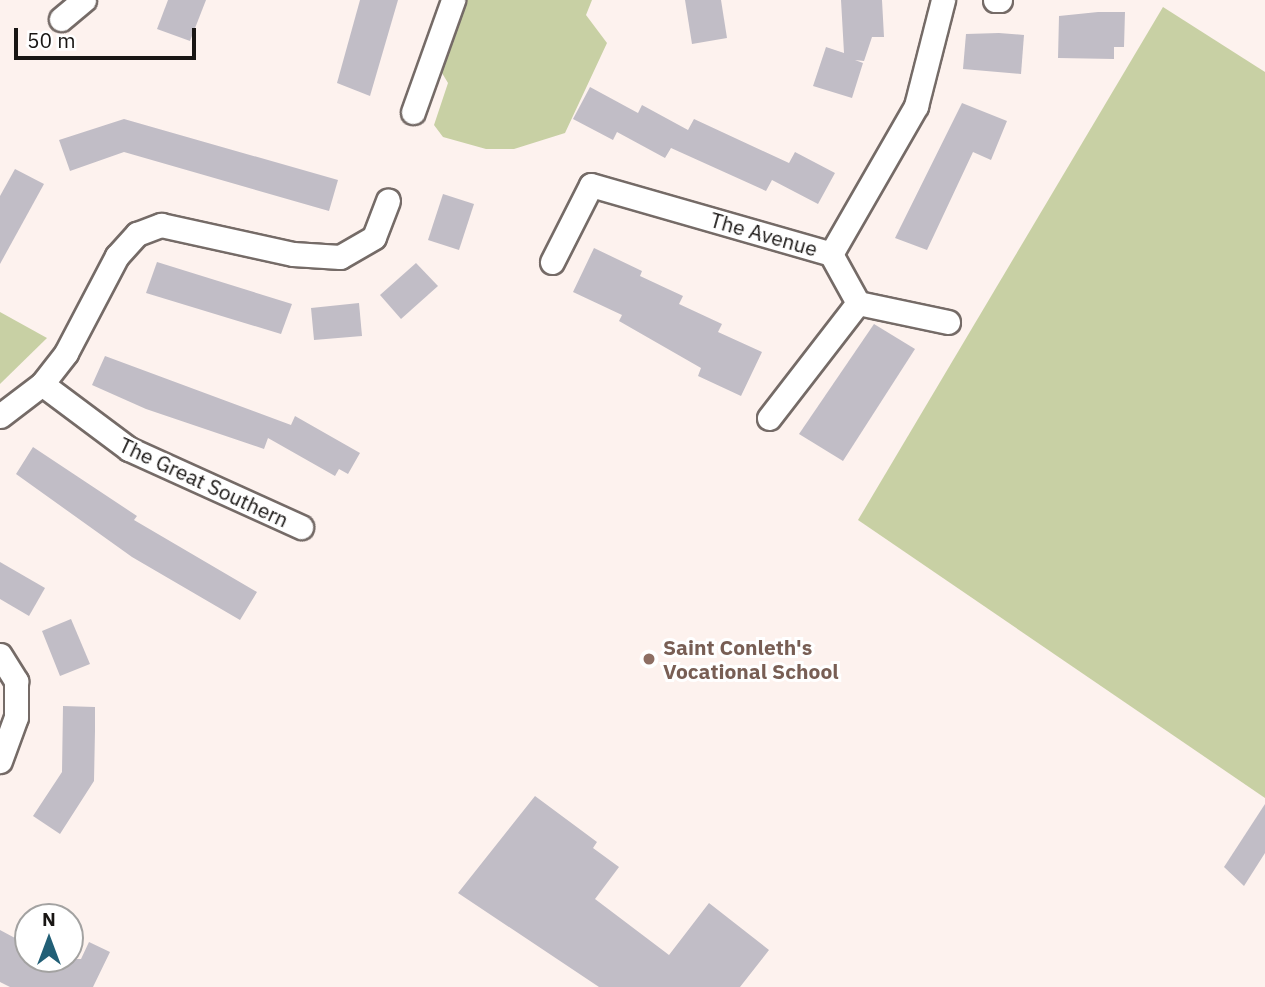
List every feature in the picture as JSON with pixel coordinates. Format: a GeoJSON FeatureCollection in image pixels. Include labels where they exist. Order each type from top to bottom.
{"type":"FeatureCollection","features":[{"type":"Feature","properties":{"kind":"street"},"geometry":{"type":"LineString","coordinates":[[61,19],[84,0]]}},
{"type":"Feature","properties":{"kind":"street"},"geometry":{"type":"LineString","coordinates":[[413,113],[453,0]]}},
{"type":"Feature","properties":{"kind":"street","name":"The Avenue"},"geometry":{"type":"LineString","coordinates":[[552,262],[591,185],[831,254],[916,106],[943,0]]}},
{"type":"Feature","properties":{"kind":"street"},"geometry":{"type":"LineString","coordinates":[[0,416],[42,384],[137,234],[161,225],[293,254],[340,257],[374,237],[388,201]]}},
{"type":"Feature","properties":{"kind":"street"},"geometry":{"type":"LineString","coordinates":[[831,254],[858,303],[948,322]]}},
{"type":"Feature","properties":{"kind":"street"},"geometry":{"type":"LineString","coordinates":[[769,418],[858,303]]}},
{"type":"Feature","properties":{"kind":"street","name":"The Great Southern"},"geometry":{"type":"LineString","coordinates":[[42,384],[129,449],[300,527]]}},
{"type":"Feature","properties":{"kind":"street"},"geometry":{"type":"LineString","coordinates":[[0,654],[16,681],[16,717],[0,761]]}},
{"type":"Feature","properties":{"kind":"green space"},"geometry":{"type":"Polygon","coordinates":[[[463,0],[592,0],[586,15],[607,43],[565,133],[514,149],[486,149],[443,137],[434,125],[448,83],[439,68],[463,0]]]}},
{"type":"Feature","properties":{"kind":"green space"},"geometry":{"type":"Polygon","coordinates":[[[1163,7],[1265,72],[1265,798],[858,520],[1163,7]]]}},
{"type":"Feature","properties":{"kind":"green space"},"geometry":{"type":"Polygon","coordinates":[[[0,312],[47,338],[0,384],[0,312]]]}},
{"type":"Feature","properties":{"kind":"building"},"geometry":{"type":"Polygon","coordinates":[[[168,0],[206,0],[190,41],[157,29],[168,0]]]}},
{"type":"Feature","properties":{"kind":"building"},"geometry":{"type":"Polygon","coordinates":[[[360,0],[398,0],[370,96],[337,83],[360,0]]]}},
{"type":"Feature","properties":{"kind":"building"},"geometry":{"type":"Polygon","coordinates":[[[685,0],[721,0],[727,38],[692,44],[685,0]]]}},
{"type":"Feature","properties":{"kind":"building"},"geometry":{"type":"Polygon","coordinates":[[[841,0],[882,0],[884,37],[872,37],[864,61],[855,60],[863,63],[852,98],[813,86],[826,47],[844,53],[841,0]]]}},
{"type":"Feature","properties":{"kind":"building"},"geometry":{"type":"Polygon","coordinates":[[[1125,12],[1124,47],[1114,47],[1114,59],[1058,58],[1059,16],[1125,12]]]}},
{"type":"Feature","properties":{"kind":"building"},"geometry":{"type":"Polygon","coordinates":[[[966,34],[1024,35],[1021,74],[963,69],[966,34]]]}},
{"type":"Feature","properties":{"kind":"building"},"geometry":{"type":"Polygon","coordinates":[[[590,87],[638,113],[642,105],[688,130],[694,119],[789,163],[795,152],[835,173],[818,204],[772,180],[766,191],[671,148],[665,158],[617,132],[613,140],[573,119],[590,87]]]}},
{"type":"Feature","properties":{"kind":"building"},"geometry":{"type":"Polygon","coordinates":[[[962,103],[1007,121],[991,160],[973,152],[927,250],[895,238],[962,103]]]}},
{"type":"Feature","properties":{"kind":"building"},"geometry":{"type":"Polygon","coordinates":[[[124,119],[338,180],[329,211],[124,152],[70,171],[59,140],[124,119]]]}},
{"type":"Feature","properties":{"kind":"building"},"geometry":{"type":"Polygon","coordinates":[[[15,169],[44,184],[0,264],[0,196],[15,169]]]}},
{"type":"Feature","properties":{"kind":"building"},"geometry":{"type":"Polygon","coordinates":[[[443,194],[474,204],[459,250],[428,240],[443,194]]]}},
{"type":"Feature","properties":{"kind":"building"},"geometry":{"type":"Polygon","coordinates":[[[594,248],[642,271],[640,276],[683,296],[679,304],[722,324],[718,332],[762,352],[741,396],[698,376],[701,368],[619,321],[622,315],[573,292],[594,248]]]}},
{"type":"Feature","properties":{"kind":"building"},"geometry":{"type":"Polygon","coordinates":[[[157,262],[292,304],[281,334],[146,293],[157,262]]]}},
{"type":"Feature","properties":{"kind":"building"},"geometry":{"type":"Polygon","coordinates":[[[416,263],[438,286],[401,319],[380,295],[416,263]]]}},
{"type":"Feature","properties":{"kind":"building"},"geometry":{"type":"Polygon","coordinates":[[[359,303],[362,336],[314,340],[311,308],[359,303]]]}},
{"type":"Feature","properties":{"kind":"building"},"geometry":{"type":"Polygon","coordinates":[[[874,324],[915,349],[843,461],[799,434],[874,324]]]}},
{"type":"Feature","properties":{"kind":"building"},"geometry":{"type":"Polygon","coordinates":[[[105,356],[291,425],[295,416],[360,453],[348,474],[339,469],[335,476],[268,438],[264,449],[146,409],[92,385],[105,356]]]}},
{"type":"Feature","properties":{"kind":"building"},"geometry":{"type":"Polygon","coordinates":[[[33,447],[137,516],[134,520],[257,592],[240,620],[132,557],[16,474],[33,447]]]}},
{"type":"Feature","properties":{"kind":"building"},"geometry":{"type":"Polygon","coordinates":[[[0,562],[45,588],[29,616],[0,599],[0,562]]]}},
{"type":"Feature","properties":{"kind":"building"},"geometry":{"type":"Polygon","coordinates":[[[71,619],[90,664],[60,676],[42,631],[71,619]]]}},
{"type":"Feature","properties":{"kind":"building"},"geometry":{"type":"Polygon","coordinates":[[[63,706],[95,707],[94,781],[60,834],[33,816],[62,772],[63,706]]]}},
{"type":"Feature","properties":{"kind":"building"},"geometry":{"type":"Polygon","coordinates":[[[535,796],[597,842],[593,848],[619,867],[595,899],[669,955],[709,903],[769,950],[740,987],[599,987],[458,893],[535,796]]]}},
{"type":"Feature","properties":{"kind":"building"},"geometry":{"type":"Polygon","coordinates":[[[1265,804],[1265,853],[1244,886],[1224,867],[1265,804]]]}},
{"type":"Feature","properties":{"kind":"building"},"geometry":{"type":"Polygon","coordinates":[[[0,930],[14,938],[14,973],[84,973],[84,953],[89,942],[110,952],[93,987],[10,987],[0,982],[0,930]]]}},
{"type":"Feature","properties":{"kind":"place","name":"Saint Conleth's Vocational School"},"geometry":{"type":"Point","coordinates":[649,659]}}]}
